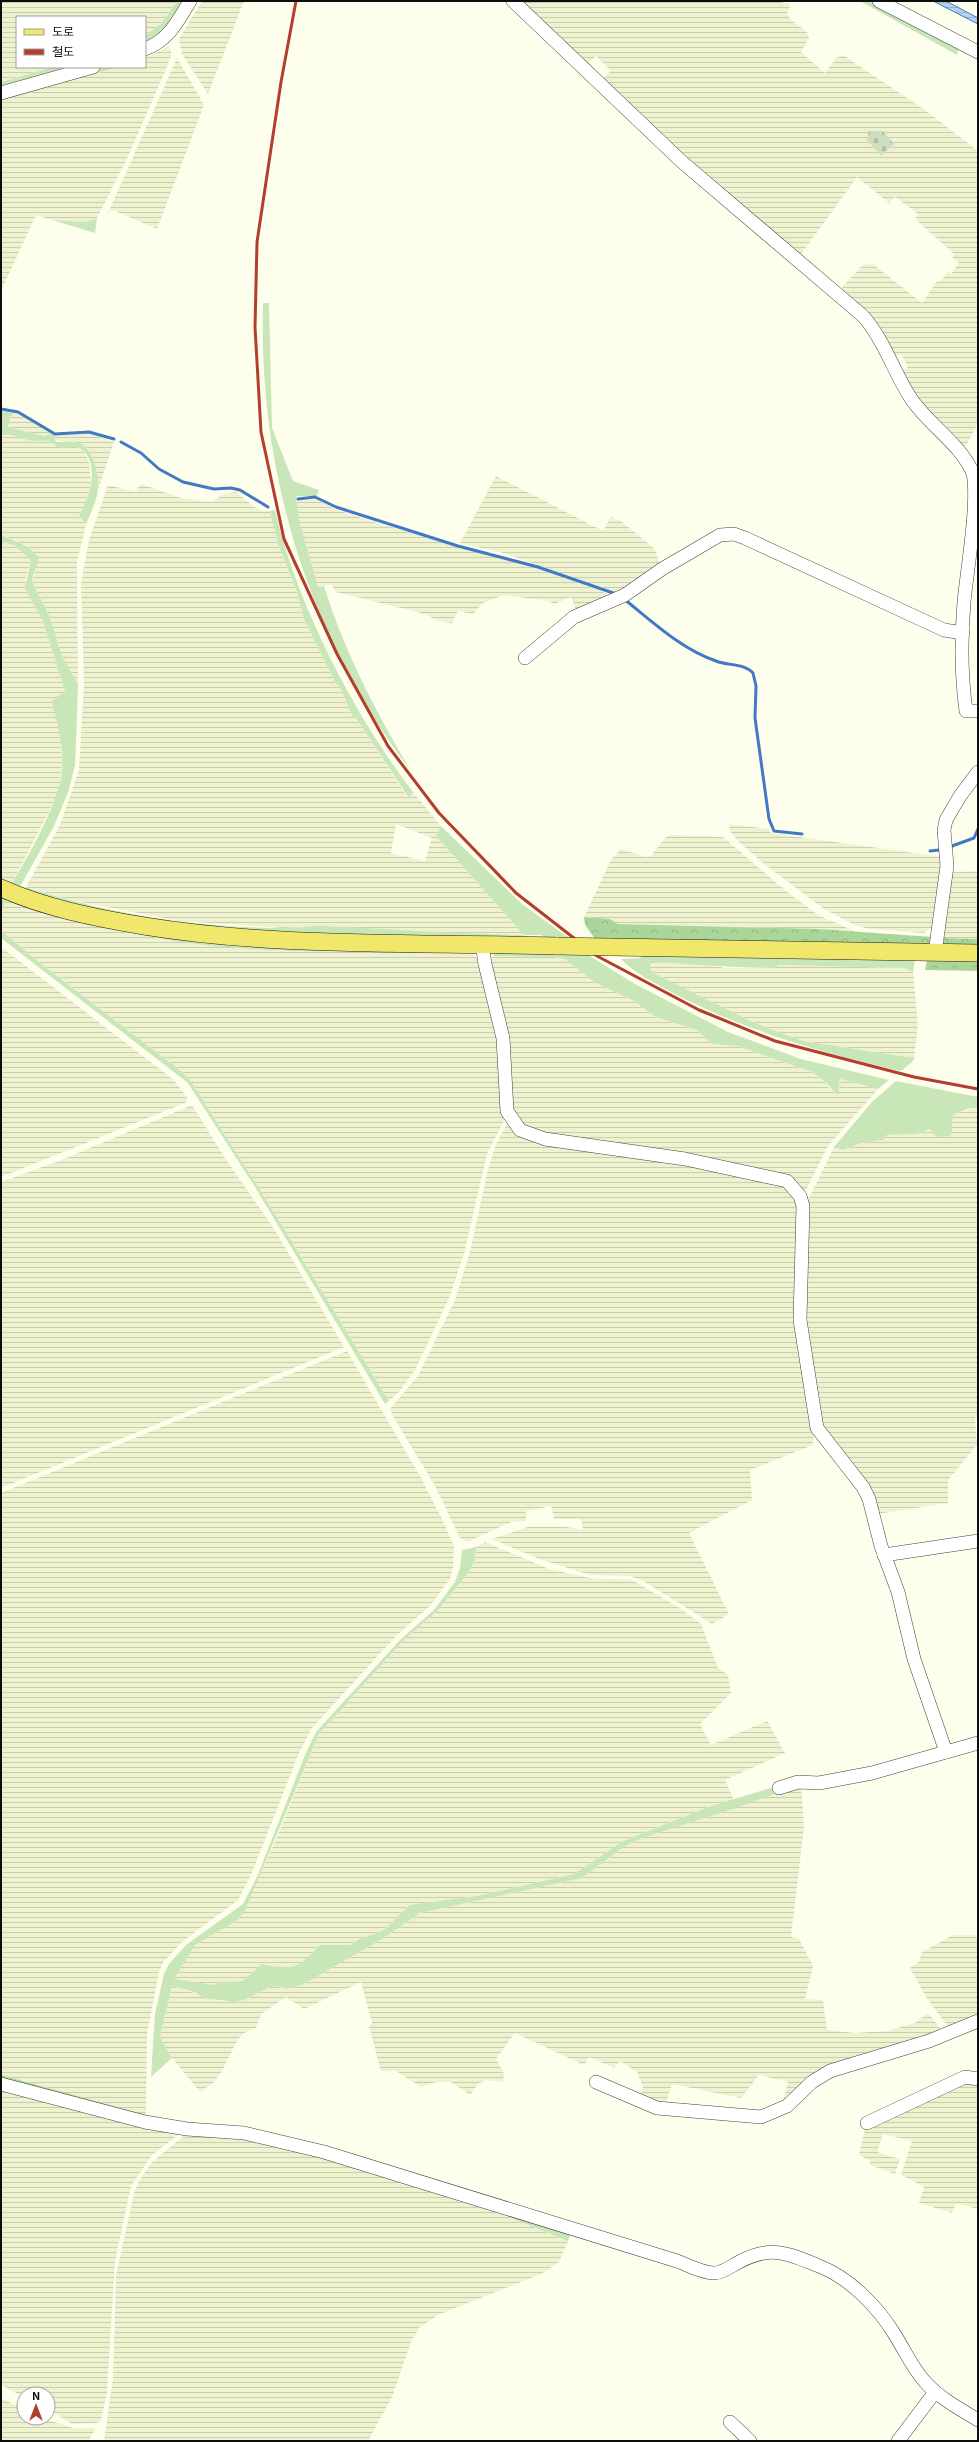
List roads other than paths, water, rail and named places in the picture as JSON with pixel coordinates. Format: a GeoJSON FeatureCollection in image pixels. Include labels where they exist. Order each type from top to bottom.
{"type":"FeatureCollection","features":[{"type":"Feature","properties":{"kind":"main road"},"geometry":{"type":"LineString","coordinates":[[1,888],[48,905],[110,920],[203,935],[338,942],[978,953]]}},
{"type":"Feature","properties":{"kind":"street"},"geometry":{"type":"LineString","coordinates":[[146,48],[167,36],[173,30],[190,1]]}},
{"type":"Feature","properties":{"kind":"street"},"geometry":{"type":"LineString","coordinates":[[514,1],[681,161],[863,316],[874,329],[910,397],[962,454],[969,464],[974,476],[977,506],[976,527],[964,602],[961,679],[966,711],[978,711]]}},
{"type":"Feature","properties":{"kind":"street"},"geometry":{"type":"LineString","coordinates":[[879,1],[978,52]]}},
{"type":"Feature","properties":{"kind":"street"},"geometry":{"type":"LineString","coordinates":[[1,93],[89,68]]}},
{"type":"Feature","properties":{"kind":"street"},"geometry":{"type":"LineString","coordinates":[[525,658],[574,617],[616,600],[662,569],[720,535],[726,534],[745,538],[944,630],[963,633]]}},
{"type":"Feature","properties":{"kind":"street"},"geometry":{"type":"LineString","coordinates":[[935,952],[947,866],[944,830],[946,820],[978,772]]}},
{"type":"Feature","properties":{"kind":"street"},"geometry":{"type":"LineString","coordinates":[[482,944],[485,964],[503,1038],[507,1111],[520,1130],[545,1140],[685,1159],[771,1177],[787,1181],[795,1188],[802,1206],[800,1320],[818,1428],[863,1488],[869,1499],[884,1555],[898,1592],[914,1659],[946,1752]]}},
{"type":"Feature","properties":{"kind":"street"},"geometry":{"type":"LineString","coordinates":[[884,1555],[978,1541]]}},
{"type":"Feature","properties":{"kind":"street"},"geometry":{"type":"LineString","coordinates":[[779,1788],[798,1782],[819,1783],[872,1772],[978,1743]]}},
{"type":"Feature","properties":{"kind":"street"},"geometry":{"type":"LineString","coordinates":[[596,2082],[657,2108],[761,2117],[787,2106],[812,2082],[830,2071],[929,2040],[978,2021]]}},
{"type":"Feature","properties":{"kind":"street"},"geometry":{"type":"LineString","coordinates":[[867,2123],[965,2077],[972,2076],[978,2079]]}},
{"type":"Feature","properties":{"kind":"street"},"geometry":{"type":"LineString","coordinates":[[1,2084],[145,2122],[187,2129],[244,2133],[324,2152],[677,2261],[706,2272],[715,2273],[726,2270],[751,2256],[768,2251],[779,2252],[798,2258],[836,2275],[873,2306],[887,2322],[925,2382],[935,2392],[978,2420]]}},
{"type":"Feature","properties":{"kind":"street"},"geometry":{"type":"LineString","coordinates":[[898,2441],[935,2392]]}},
{"type":"Feature","properties":{"kind":"street"},"geometry":{"type":"LineString","coordinates":[[730,2422],[750,2441]]}},
{"type":"Feature","properties":{"kind":"water"},"geometry":{"type":"Polygon","coordinates":[[[933,1],[946,1],[978,18],[978,24],[933,1]]]}},
{"type":"Feature","properties":{"kind":"waterway"},"geometry":{"type":"LineString","coordinates":[[1,409],[18,412],[55,434],[89,432],[114,439]]}},
{"type":"Feature","properties":{"kind":"waterway"},"geometry":{"type":"LineString","coordinates":[[121,442],[141,453],[159,469],[183,482],[214,489],[231,488],[240,490],[268,507]]}},
{"type":"Feature","properties":{"kind":"waterway"},"geometry":{"type":"LineString","coordinates":[[298,499],[315,497],[336,507],[458,546],[538,567],[616,594]]}},
{"type":"Feature","properties":{"kind":"waterway"},"geometry":{"type":"LineString","coordinates":[[624,599],[679,642],[703,656],[721,663],[741,666],[753,673],[756,686],[755,718],[769,819],[774,831],[802,834]]}},
{"type":"Feature","properties":{"kind":"waterway"},"geometry":{"type":"LineString","coordinates":[[952,846],[974,838],[978,829]]}},
{"type":"Feature","properties":{"kind":"waterway"},"geometry":{"type":"LineString","coordinates":[[930,851],[939,850]]}},
{"type":"Feature","properties":{"kind":"railway"},"geometry":{"type":"LineString","coordinates":[[296,1],[281,82],[257,242],[255,327],[261,432],[284,539],[337,654],[388,746],[439,813],[516,893],[597,956],[699,1010],[775,1041],[914,1077],[978,1089]]}}]}
